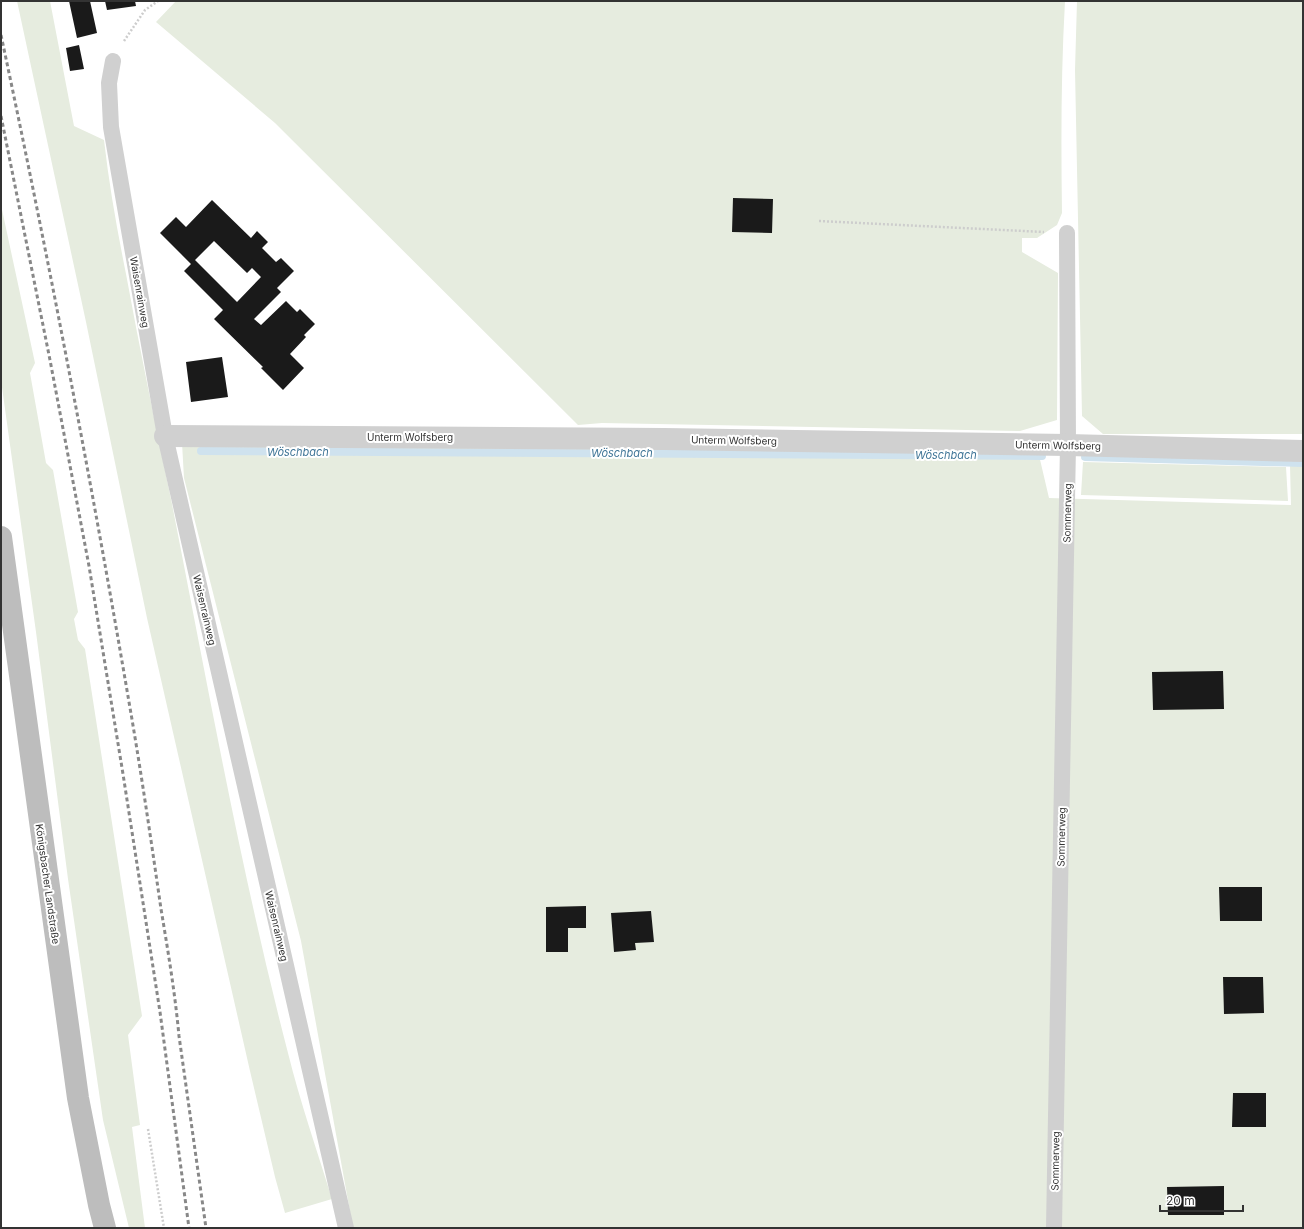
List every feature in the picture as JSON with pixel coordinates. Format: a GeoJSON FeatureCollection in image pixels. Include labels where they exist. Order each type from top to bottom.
{"type":"FeatureCollection","features":[{"type":"Feature","properties":{"kind":"main road","name":"Königsbacher Landstraße"},"geometry":{"type":"LineString","coordinates":[[1,538],[78,1098],[105,1228]]}},
{"type":"Feature","properties":{"kind":"street","name":"Unterm Wolfsberg"},"geometry":{"type":"LineString","coordinates":[[165,436],[656,438],[1303,450]]}},
{"type":"Feature","properties":{"kind":"lane","name":"Waisenrainweg"},"geometry":{"type":"LineString","coordinates":[[113,60],[109,83],[111,128],[165,436],[346,1228]]}},
{"type":"Feature","properties":{"kind":"lane","name":"Sommerweg"},"geometry":{"type":"LineString","coordinates":[[1054,1228],[1068,445],[1067,233]]}},
{"type":"Feature","properties":{"kind":"path"},"geometry":{"type":"LineString","coordinates":[[113,60],[126,37],[145,10],[158,1]]}},
{"type":"Feature","properties":{"kind":"path"},"geometry":{"type":"LineString","coordinates":[[820,221],[1067,233]]}},
{"type":"Feature","properties":{"kind":"path"},"geometry":{"type":"LineString","coordinates":[[148,1129],[164,1228]]}},
{"type":"Feature","properties":{"kind":"shaded area"},"geometry":{"type":"Polygon","coordinates":[[[17,1],[50,1],[74,126],[104,140],[108,174],[137,332],[240,848],[271,985],[293,1071],[303,1108],[332,1199],[285,1213],[250,1071],[147,618],[86,322],[17,1]]]}},
{"type":"Feature","properties":{"kind":"shaded area"},"geometry":{"type":"Polygon","coordinates":[[[176,1],[1065,1],[1061,160],[1062,213],[1057,225],[1037,238],[1022,238],[1022,252],[1058,273],[1057,420],[1020,431],[602,423],[578,425],[275,123],[156,22],[176,1]]]}},
{"type":"Feature","properties":{"kind":"shaded area"},"geometry":{"type":"Polygon","coordinates":[[[1077,1],[1303,1],[1303,434],[1103,434],[1082,416],[1075,70],[1077,1]]]}},
{"type":"Feature","properties":{"kind":"shaded area"},"geometry":{"type":"Polygon","coordinates":[[[1,205],[35,363],[30,373],[46,463],[53,470],[78,612],[74,619],[78,640],[85,649],[142,1016],[128,1035],[140,1125],[132,1127],[145,1228],[129,1228],[103,1120],[68,879],[1,380],[1,205]]]}},
{"type":"Feature","properties":{"kind":"shaded area"},"geometry":{"type":"Polygon","coordinates":[[[182,443],[1038,451],[1049,498],[1291,505],[1290,465],[1303,466],[1303,1228],[353,1228],[301,941],[184,478],[182,443]]]}},
{"type":"Feature","properties":{"kind":"shaded area"},"geometry":{"type":"Polygon","coordinates":[[[1083,462],[1286,467],[1288,501],[1081,495],[1083,462]]]}},
{"type":"Feature","properties":{"kind":"building"},"geometry":{"type":"Polygon","coordinates":[[[69,1],[90,1],[97,33],[77,38],[69,1]]]}},
{"type":"Feature","properties":{"kind":"building"},"geometry":{"type":"Polygon","coordinates":[[[105,1],[135,1],[136,6],[107,10],[105,1]]]}},
{"type":"Feature","properties":{"kind":"building"},"geometry":{"type":"Polygon","coordinates":[[[79,45],[84,69],[70,71],[66,48],[79,45]]]}},
{"type":"Feature","properties":{"kind":"building"},"geometry":{"type":"Polygon","coordinates":[[[733,198],[773,199],[772,233],[732,232],[733,198]]]}},
{"type":"Feature","properties":{"kind":"building"},"geometry":{"type":"Polygon","coordinates":[[[212,200],[251,238],[257,231],[268,242],[262,248],[276,262],[281,258],[294,271],[277,288],[281,292],[254,319],[261,325],[286,301],[297,312],[300,309],[315,324],[304,335],[306,337],[290,354],[304,368],[283,390],[261,368],[263,367],[214,319],[223,310],[184,271],[191,264],[160,233],[176,217],[186,227],[212,200]],[[214,241],[195,260],[237,302],[261,277],[252,268],[247,273],[214,241]]]}},
{"type":"Feature","properties":{"kind":"building"},"geometry":{"type":"Polygon","coordinates":[[[222,357],[228,397],[191,402],[186,362],[222,357]]]}},
{"type":"Feature","properties":{"kind":"building"},"geometry":{"type":"Polygon","coordinates":[[[1223,671],[1224,709],[1153,710],[1152,672],[1223,671]]]}},
{"type":"Feature","properties":{"kind":"building"},"geometry":{"type":"Polygon","coordinates":[[[1219,887],[1262,887],[1262,921],[1220,921],[1219,887]]]}},
{"type":"Feature","properties":{"kind":"building"},"geometry":{"type":"Polygon","coordinates":[[[586,906],[586,928],[568,928],[568,952],[546,952],[546,907],[586,906]]]}},
{"type":"Feature","properties":{"kind":"building"},"geometry":{"type":"Polygon","coordinates":[[[651,911],[654,942],[635,943],[636,950],[614,952],[611,913],[651,911]]]}},
{"type":"Feature","properties":{"kind":"building"},"geometry":{"type":"Polygon","coordinates":[[[1223,977],[1263,977],[1264,1013],[1224,1014],[1223,977]]]}},
{"type":"Feature","properties":{"kind":"building"},"geometry":{"type":"Polygon","coordinates":[[[1233,1093],[1266,1093],[1266,1127],[1232,1127],[1233,1093]]]}},
{"type":"Feature","properties":{"kind":"building"},"geometry":{"type":"Polygon","coordinates":[[[1224,1186],[1224,1215],[1168,1215],[1167,1187],[1224,1186]]]}},
{"type":"Feature","properties":{"kind":"waterway","name":"Wöschbach"},"geometry":{"type":"LineString","coordinates":[[201,451],[1042,456]]}},
{"type":"Feature","properties":{"kind":"waterway","name":"Wöschbach"},"geometry":{"type":"LineString","coordinates":[[1085,457],[1303,463]]}},
{"type":"Feature","properties":{"kind":"railway"},"geometry":{"type":"LineString","coordinates":[[1,35],[68,368],[100,535],[129,702],[171,972],[206,1228]]}},
{"type":"Feature","properties":{"kind":"railway"},"geometry":{"type":"LineString","coordinates":[[1,116],[50,360],[89,566],[160,1012],[189,1228]]}}]}
